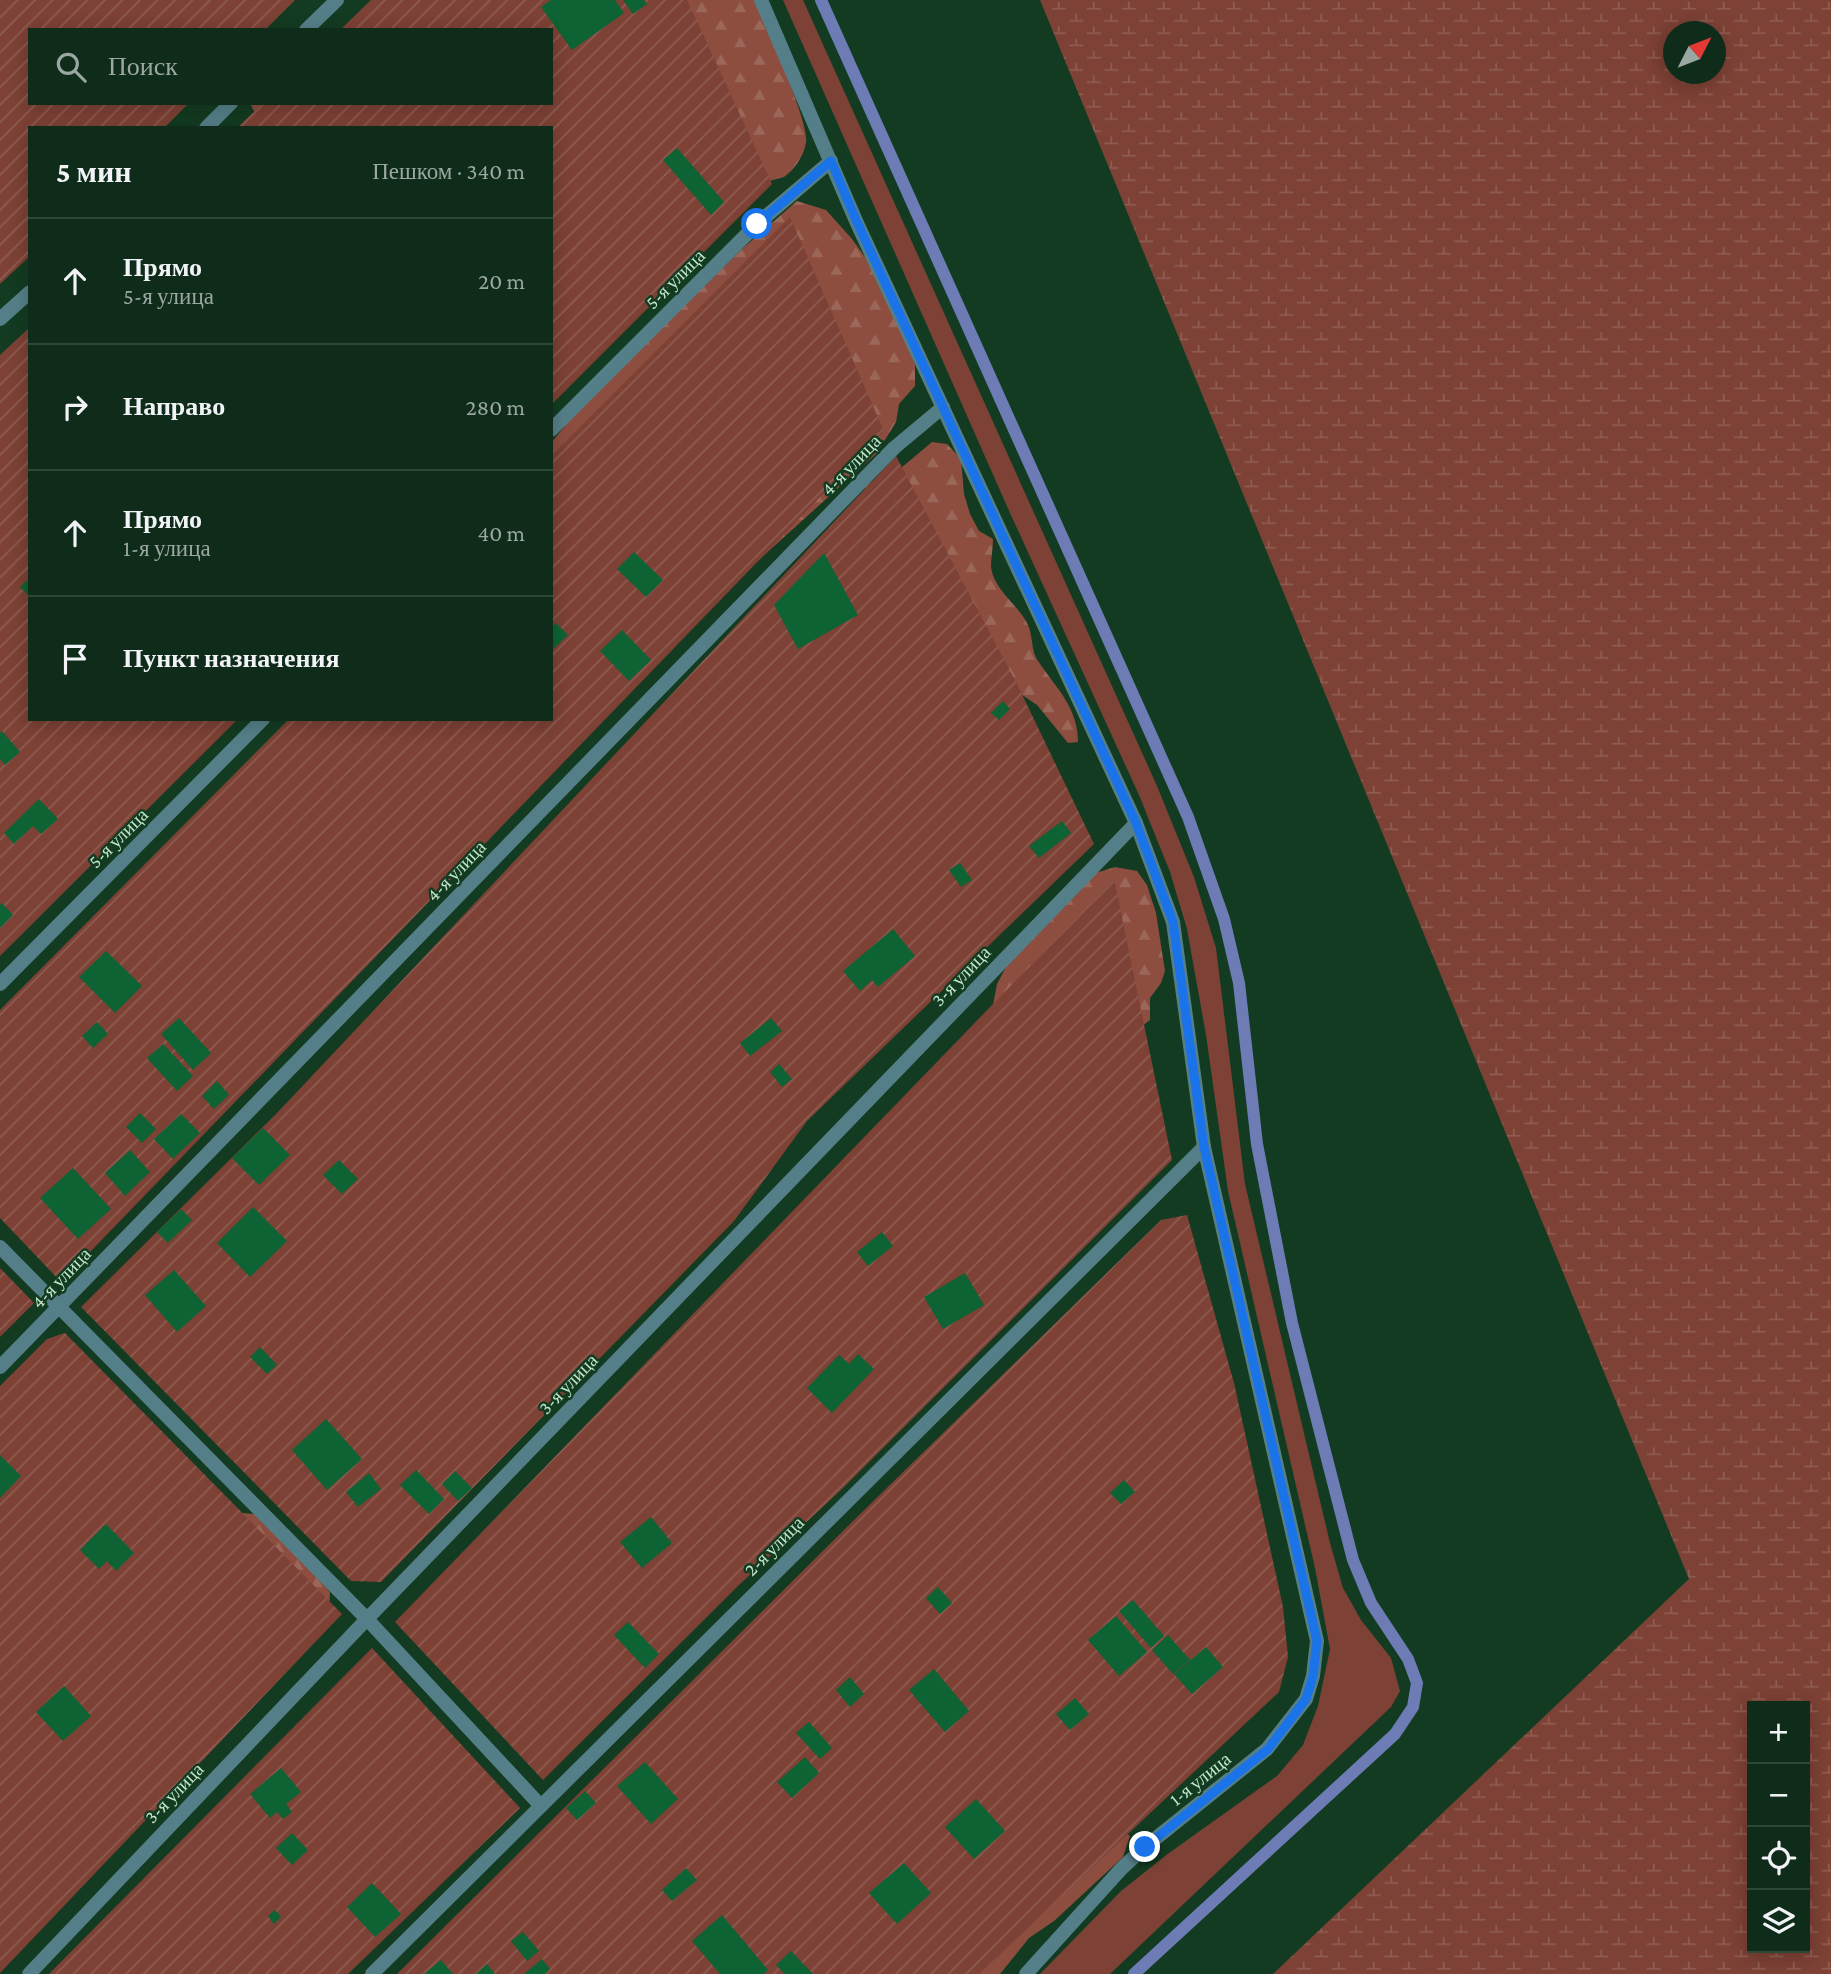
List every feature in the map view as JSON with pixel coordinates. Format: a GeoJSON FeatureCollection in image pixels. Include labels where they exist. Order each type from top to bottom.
{"type":"FeatureCollection","features":[{"type":"Feature","properties":{"kind":"street"},"geometry":{"type":"LineString","coordinates":[[308,28],[337,0]]}},
{"type":"Feature","properties":{"kind":"street"},"geometry":{"type":"LineString","coordinates":[[761,0],[943,407],[1136,823],[1173,922],[1204,1147]]}},
{"type":"Feature","properties":{"kind":"street"},"geometry":{"type":"LineString","coordinates":[[208,126],[229,105]]}},
{"type":"Feature","properties":{"kind":"street","name":"5-я улица"},"geometry":{"type":"LineString","coordinates":[[553,428],[757,224],[831,161]]}},
{"type":"Feature","properties":{"kind":"street"},"geometry":{"type":"LineString","coordinates":[[0,319],[28,294]]}},
{"type":"Feature","properties":{"kind":"street","name":"4-я улица"},"geometry":{"type":"LineString","coordinates":[[0,1367],[894,448],[943,407]]}},
{"type":"Feature","properties":{"kind":"street","name":"5-я улица"},"geometry":{"type":"LineString","coordinates":[[0,984],[261,721]]}},
{"type":"Feature","properties":{"kind":"street","name":"3-я улица"},"geometry":{"type":"LineString","coordinates":[[29,1974],[367,1619],[1136,823]]}},
{"type":"Feature","properties":{"kind":"street","name":"1-я улица"},"geometry":{"type":"LineString","coordinates":[[1026,1974],[1122,1868],[1268,1749],[1306,1699],[1313,1676],[1317,1641],[1204,1147]]}},
{"type":"Feature","properties":{"kind":"street","name":"2-я улица"},"geometry":{"type":"LineString","coordinates":[[372,1974],[1204,1147]]}},
{"type":"Feature","properties":{"kind":"street"},"geometry":{"type":"LineString","coordinates":[[0,1247],[367,1619],[540,1805]]}},
{"type":"Feature","properties":{"kind":"green space"},"geometry":{"type":"Polygon","coordinates":[[[0,0],[295,0],[267,28],[28,28],[28,105],[187,105],[166,126],[28,126],[28,258],[0,284],[0,0]]]}},
{"type":"Feature","properties":{"kind":"green space"},"geometry":{"type":"Polygon","coordinates":[[[371,0],[687,0],[772,184],[553,403],[553,126],[239,126],[261,105],[553,105],[553,28],[342,28],[371,0]]]}},
{"type":"Feature","properties":{"kind":"green space"},"geometry":{"type":"Polygon","coordinates":[[[647,0],[754,0],[794,94],[806,142],[801,157],[784,177],[553,240],[553,126],[261,126],[251,105],[553,105],[553,101],[647,0]]]}},
{"type":"Feature","properties":{"kind":"green space"},"geometry":{"type":"Polygon","coordinates":[[[783,0],[803,0],[1157,786],[1194,877],[1216,948],[1245,1184],[1330,1543],[1343,1588],[1361,1620],[1391,1658],[1400,1691],[1391,1707],[1110,1974],[1040,1974],[1121,1891],[1169,1853],[1277,1776],[1303,1745],[1318,1706],[1330,1649],[1315,1568],[1228,1191],[1206,1035],[1187,929],[1170,872],[1139,795],[1010,513],[783,0]]]}},
{"type":"Feature","properties":{"kind":"green space"},"geometry":{"type":"Polygon","coordinates":[[[1040,0],[1831,0],[1831,1974],[1273,1974],[1689,1579],[1040,0]]]}},
{"type":"Feature","properties":{"kind":"green space"},"geometry":{"type":"Polygon","coordinates":[[[797,201],[826,210],[852,239],[881,279],[915,365],[915,386],[899,404],[896,422],[877,453],[730,586],[553,619],[553,441],[577,411],[742,249],[797,201]]]}},
{"type":"Feature","properties":{"kind":"green space"},"geometry":{"type":"Polygon","coordinates":[[[790,217],[884,431],[61,1282],[0,1218],[0,1010],[287,721],[553,721],[553,454],[790,217]]]}},
{"type":"Feature","properties":{"kind":"green space"},"geometry":{"type":"Polygon","coordinates":[[[28,329],[28,721],[236,721],[0,956],[0,355],[28,329]]]}},
{"type":"Feature","properties":{"kind":"green space"},"geometry":{"type":"Polygon","coordinates":[[[932,442],[947,444],[961,459],[964,494],[970,514],[979,531],[993,539],[991,566],[996,583],[1028,625],[1036,657],[1070,708],[1078,742],[1068,743],[1037,705],[1012,688],[862,514],[865,487],[881,475],[901,468],[932,442]]]}},
{"type":"Feature","properties":{"kind":"green space"},"geometry":{"type":"Polygon","coordinates":[[[896,456],[1017,684],[1094,844],[807,1121],[734,1221],[381,1582],[351,1581],[81,1307],[278,1112],[896,456]]]}},
{"type":"Feature","properties":{"kind":"green space"},"geometry":{"type":"Polygon","coordinates":[[[1115,867],[1137,871],[1147,885],[1156,913],[1165,971],[1161,983],[1150,998],[1150,1020],[1138,1029],[993,1005],[997,984],[1007,965],[1089,875],[1115,867]]]}},
{"type":"Feature","properties":{"kind":"green space"},"geometry":{"type":"Polygon","coordinates":[[[1114,879],[1172,1160],[843,1488],[739,1585],[543,1780],[395,1622],[1114,879]]]}},
{"type":"Feature","properties":{"kind":"green space"},"geometry":{"type":"Polygon","coordinates":[[[1187,1215],[1234,1383],[1283,1607],[1288,1657],[1279,1692],[979,1974],[397,1974],[852,1522],[1161,1220],[1187,1215]]]}},
{"type":"Feature","properties":{"kind":"green space"},"geometry":{"type":"Polygon","coordinates":[[[0,1268],[34,1303],[0,1337],[0,1268]]]}},
{"type":"Feature","properties":{"kind":"green space"},"geometry":{"type":"Polygon","coordinates":[[[65,1333],[342,1614],[0,1973],[0,1386],[47,1339],[65,1333]]]}},
{"type":"Feature","properties":{"kind":"green space"},"geometry":{"type":"Polygon","coordinates":[[[241,1513],[255,1514],[277,1533],[330,1592],[329,1607],[241,1513]]]}},
{"type":"Feature","properties":{"kind":"green space"},"geometry":{"type":"Polygon","coordinates":[[[372,1648],[520,1808],[348,1974],[49,1974],[372,1648]]]}},
{"type":"Feature","properties":{"kind":"green space"},"geometry":{"type":"Polygon","coordinates":[[[1117,1827],[1130,1836],[1123,1857],[1054,1921],[1029,1938],[1000,1974],[960,1974],[1117,1827]]]}},
{"type":"Feature","properties":{"kind":"building"},"geometry":{"type":"Polygon","coordinates":[[[551,0],[615,0],[624,13],[572,50],[541,7],[551,0]]]}},
{"type":"Feature","properties":{"kind":"building"},"geometry":{"type":"Polygon","coordinates":[[[623,0],[644,0],[647,4],[633,14],[623,0]]]}},
{"type":"Feature","properties":{"kind":"building"},"geometry":{"type":"Polygon","coordinates":[[[677,148],[724,202],[711,215],[663,160],[677,148]]]}},
{"type":"Feature","properties":{"kind":"building"},"geometry":{"type":"Polygon","coordinates":[[[634,552],[663,580],[646,597],[617,569],[634,552]]]}},
{"type":"Feature","properties":{"kind":"building"},"geometry":{"type":"Polygon","coordinates":[[[824,553],[858,615],[798,649],[774,605],[824,553]]]}},
{"type":"Feature","properties":{"kind":"building"},"geometry":{"type":"Polygon","coordinates":[[[28,579],[28,595],[20,587],[28,579]]]}},
{"type":"Feature","properties":{"kind":"building"},"geometry":{"type":"Polygon","coordinates":[[[556,623],[568,635],[553,649],[553,626],[556,623]]]}},
{"type":"Feature","properties":{"kind":"building"},"geometry":{"type":"Polygon","coordinates":[[[622,630],[651,660],[629,681],[600,651],[622,630]]]}},
{"type":"Feature","properties":{"kind":"building"},"geometry":{"type":"Polygon","coordinates":[[[1003,701],[1010,709],[999,720],[991,713],[1003,701]]]}},
{"type":"Feature","properties":{"kind":"building"},"geometry":{"type":"Polygon","coordinates":[[[2,731],[20,752],[5,765],[0,759],[2,731]]]}},
{"type":"Feature","properties":{"kind":"building"},"geometry":{"type":"Polygon","coordinates":[[[39,799],[58,819],[41,834],[33,826],[14,844],[4,833],[39,799]]]}},
{"type":"Feature","properties":{"kind":"building"},"geometry":{"type":"Polygon","coordinates":[[[1062,821],[1071,833],[1039,858],[1029,846],[1062,821]]]}},
{"type":"Feature","properties":{"kind":"building"},"geometry":{"type":"Polygon","coordinates":[[[960,863],[972,880],[961,887],[949,870],[960,863]]]}},
{"type":"Feature","properties":{"kind":"building"},"geometry":{"type":"Polygon","coordinates":[[[2,903],[13,915],[0,928],[0,905],[2,903]]]}},
{"type":"Feature","properties":{"kind":"building"},"geometry":{"type":"Polygon","coordinates":[[[893,929],[915,956],[878,987],[872,980],[860,991],[843,971],[893,929]]]}},
{"type":"Feature","properties":{"kind":"building"},"geometry":{"type":"Polygon","coordinates":[[[106,951],[142,986],[115,1013],[79,977],[106,951]]]}},
{"type":"Feature","properties":{"kind":"building"},"geometry":{"type":"Polygon","coordinates":[[[179,1018],[211,1053],[193,1070],[161,1034],[179,1018]]]}},
{"type":"Feature","properties":{"kind":"building"},"geometry":{"type":"Polygon","coordinates":[[[771,1018],[782,1031],[750,1056],[740,1043],[771,1018]]]}},
{"type":"Feature","properties":{"kind":"building"},"geometry":{"type":"Polygon","coordinates":[[[97,1022],[108,1034],[93,1048],[82,1036],[97,1022]]]}},
{"type":"Feature","properties":{"kind":"building"},"geometry":{"type":"Polygon","coordinates":[[[163,1044],[193,1076],[177,1091],[147,1058],[163,1044]]]}},
{"type":"Feature","properties":{"kind":"building"},"geometry":{"type":"Polygon","coordinates":[[[779,1064],[792,1079],[782,1087],[770,1072],[779,1064]]]}},
{"type":"Feature","properties":{"kind":"building"},"geometry":{"type":"Polygon","coordinates":[[[217,1081],[229,1095],[214,1109],[202,1096],[217,1081]]]}},
{"type":"Feature","properties":{"kind":"building"},"geometry":{"type":"Polygon","coordinates":[[[140,1113],[156,1129],[142,1143],[126,1127],[140,1113]]]}},
{"type":"Feature","properties":{"kind":"building"},"geometry":{"type":"Polygon","coordinates":[[[181,1114],[200,1133],[173,1159],[154,1139],[181,1114]]]}},
{"type":"Feature","properties":{"kind":"building"},"geometry":{"type":"Polygon","coordinates":[[[263,1128],[290,1155],[259,1185],[232,1158],[263,1128]]]}},
{"type":"Feature","properties":{"kind":"building"},"geometry":{"type":"Polygon","coordinates":[[[130,1150],[150,1172],[125,1196],[105,1173],[130,1150]]]}},
{"type":"Feature","properties":{"kind":"building"},"geometry":{"type":"Polygon","coordinates":[[[339,1160],[358,1179],[342,1194],[323,1175],[339,1160]]]}},
{"type":"Feature","properties":{"kind":"building"},"geometry":{"type":"Polygon","coordinates":[[[73,1168],[111,1209],[78,1239],[40,1198],[73,1168]]]}},
{"type":"Feature","properties":{"kind":"building"},"geometry":{"type":"Polygon","coordinates":[[[253,1207],[287,1241],[250,1277],[217,1243],[253,1207]]]}},
{"type":"Feature","properties":{"kind":"building"},"geometry":{"type":"Polygon","coordinates":[[[181,1209],[192,1220],[168,1243],[157,1232],[181,1209]]]}},
{"type":"Feature","properties":{"kind":"building"},"geometry":{"type":"Polygon","coordinates":[[[882,1232],[893,1246],[868,1266],[857,1252],[882,1232]]]}},
{"type":"Feature","properties":{"kind":"building"},"geometry":{"type":"Polygon","coordinates":[[[174,1270],[206,1306],[177,1332],[145,1295],[174,1270]]]}},
{"type":"Feature","properties":{"kind":"building"},"geometry":{"type":"Polygon","coordinates":[[[965,1273],[984,1305],[943,1329],[924,1297],[965,1273]]]}},
{"type":"Feature","properties":{"kind":"building"},"geometry":{"type":"Polygon","coordinates":[[[260,1347],[277,1365],[267,1374],[250,1357],[260,1347]]]}},
{"type":"Feature","properties":{"kind":"building"},"geometry":{"type":"Polygon","coordinates":[[[858,1354],[874,1369],[832,1413],[807,1388],[839,1355],[849,1364],[858,1354]]]}},
{"type":"Feature","properties":{"kind":"building"},"geometry":{"type":"Polygon","coordinates":[[[326,1419],[362,1459],[327,1490],[292,1450],[326,1419]]]}},
{"type":"Feature","properties":{"kind":"building"},"geometry":{"type":"Polygon","coordinates":[[[0,1455],[21,1476],[0,1498],[0,1455]]]}},
{"type":"Feature","properties":{"kind":"building"},"geometry":{"type":"Polygon","coordinates":[[[416,1470],[444,1499],[429,1514],[400,1485],[416,1470]]]}},
{"type":"Feature","properties":{"kind":"building"},"geometry":{"type":"Polygon","coordinates":[[[455,1471],[472,1488],[458,1501],[442,1484],[455,1471]]]}},
{"type":"Feature","properties":{"kind":"building"},"geometry":{"type":"Polygon","coordinates":[[[369,1473],[381,1489],[358,1507],[346,1492],[369,1473]]]}},
{"type":"Feature","properties":{"kind":"building"},"geometry":{"type":"Polygon","coordinates":[[[1124,1480],[1135,1492],[1121,1504],[1110,1493],[1124,1480]]]}},
{"type":"Feature","properties":{"kind":"building"},"geometry":{"type":"Polygon","coordinates":[[[651,1517],[672,1543],[642,1568],[620,1542],[651,1517]]]}},
{"type":"Feature","properties":{"kind":"building"},"geometry":{"type":"Polygon","coordinates":[[[106,1524],[134,1553],[116,1571],[107,1561],[99,1569],[80,1550],[106,1524]]]}},
{"type":"Feature","properties":{"kind":"building"},"geometry":{"type":"Polygon","coordinates":[[[938,1587],[952,1603],[940,1614],[926,1598],[938,1587]]]}},
{"type":"Feature","properties":{"kind":"building"},"geometry":{"type":"Polygon","coordinates":[[[1133,1600],[1164,1636],[1151,1648],[1119,1611],[1133,1600]]]}},
{"type":"Feature","properties":{"kind":"building"},"geometry":{"type":"Polygon","coordinates":[[[1116,1616],[1147,1652],[1119,1676],[1088,1640],[1116,1616]]]}},
{"type":"Feature","properties":{"kind":"building"},"geometry":{"type":"Polygon","coordinates":[[[628,1622],[659,1654],[645,1668],[614,1635],[628,1622]]]}},
{"type":"Feature","properties":{"kind":"building"},"geometry":{"type":"Polygon","coordinates":[[[1168,1635],[1190,1660],[1173,1674],[1152,1650],[1168,1635]]]}},
{"type":"Feature","properties":{"kind":"building"},"geometry":{"type":"Polygon","coordinates":[[[1206,1647],[1223,1667],[1192,1694],[1174,1674],[1206,1647]]]}},
{"type":"Feature","properties":{"kind":"building"},"geometry":{"type":"Polygon","coordinates":[[[934,1669],[969,1711],[945,1732],[909,1690],[934,1669]]]}},
{"type":"Feature","properties":{"kind":"building"},"geometry":{"type":"Polygon","coordinates":[[[850,1677],[864,1694],[850,1707],[836,1690],[850,1677]]]}},
{"type":"Feature","properties":{"kind":"building"},"geometry":{"type":"Polygon","coordinates":[[[64,1686],[91,1716],[63,1741],[36,1712],[64,1686]]]}},
{"type":"Feature","properties":{"kind":"building"},"geometry":{"type":"Polygon","coordinates":[[[1075,1698],[1089,1714],[1070,1730],[1056,1714],[1075,1698]]]}},
{"type":"Feature","properties":{"kind":"building"},"geometry":{"type":"Polygon","coordinates":[[[809,1722],[832,1748],[820,1759],[796,1733],[809,1722]]]}},
{"type":"Feature","properties":{"kind":"building"},"geometry":{"type":"Polygon","coordinates":[[[805,1757],[819,1773],[792,1798],[777,1782],[805,1757]]]}},
{"type":"Feature","properties":{"kind":"building"},"geometry":{"type":"Polygon","coordinates":[[[645,1762],[678,1799],[651,1824],[617,1786],[645,1762]]]}},
{"type":"Feature","properties":{"kind":"building"},"geometry":{"type":"Polygon","coordinates":[[[281,1768],[301,1792],[286,1804],[292,1812],[283,1819],[277,1812],[270,1818],[250,1794],[281,1768]]]}},
{"type":"Feature","properties":{"kind":"building"},"geometry":{"type":"Polygon","coordinates":[[[585,1791],[596,1803],[577,1820],[566,1808],[585,1791]]]}},
{"type":"Feature","properties":{"kind":"building"},"geometry":{"type":"Polygon","coordinates":[[[976,1799],[1005,1831],[974,1859],[945,1827],[976,1799]]]}},
{"type":"Feature","properties":{"kind":"building"},"geometry":{"type":"Polygon","coordinates":[[[292,1833],[308,1850],[292,1865],[276,1848],[292,1833]]]}},
{"type":"Feature","properties":{"kind":"building"},"geometry":{"type":"Polygon","coordinates":[[[904,1863],[931,1893],[897,1924],[869,1893],[904,1863]]]}},
{"type":"Feature","properties":{"kind":"building"},"geometry":{"type":"Polygon","coordinates":[[[686,1868],[697,1880],[672,1901],[662,1890],[686,1868]]]}},
{"type":"Feature","properties":{"kind":"building"},"geometry":{"type":"Polygon","coordinates":[[[372,1883],[401,1914],[375,1937],[347,1907],[372,1883]]]}},
{"type":"Feature","properties":{"kind":"building"},"geometry":{"type":"Polygon","coordinates":[[[275,1910],[281,1917],[274,1924],[268,1916],[275,1910]]]}},
{"type":"Feature","properties":{"kind":"building"},"geometry":{"type":"Polygon","coordinates":[[[722,1915],[768,1970],[764,1974],[720,1974],[692,1941],[722,1915]]]}},
{"type":"Feature","properties":{"kind":"building"},"geometry":{"type":"Polygon","coordinates":[[[523,1932],[539,1951],[527,1961],[511,1941],[523,1932]]]}},
{"type":"Feature","properties":{"kind":"building"},"geometry":{"type":"Polygon","coordinates":[[[791,1951],[813,1974],[785,1974],[776,1965],[791,1951]]]}},
{"type":"Feature","properties":{"kind":"building"},"geometry":{"type":"Polygon","coordinates":[[[542,1959],[550,1969],[545,1974],[524,1974],[542,1959]]]}},
{"type":"Feature","properties":{"kind":"building"},"geometry":{"type":"Polygon","coordinates":[[[441,1960],[453,1974],[424,1974],[441,1960]]]}},
{"type":"Feature","properties":{"kind":"building"},"geometry":{"type":"Polygon","coordinates":[[[487,1964],[495,1974],[476,1974],[487,1964]]]}},
{"type":"Feature","properties":{"kind":"waterway"},"geometry":{"type":"LineString","coordinates":[[821,0],[1188,817],[1224,919],[1239,983],[1257,1144],[1292,1323],[1353,1560],[1371,1603],[1408,1659],[1417,1683],[1413,1707],[1395,1734],[1134,1974]]}},
{"type":"Feature","properties":{"kind":"route"},"geometry":{"type":"LineString","coordinates":[[757,224],[831,161],[1136,823],[1173,922],[1204,1147],[1317,1641],[1313,1676],[1306,1699],[1268,1749],[1145,1847]]}}]}
